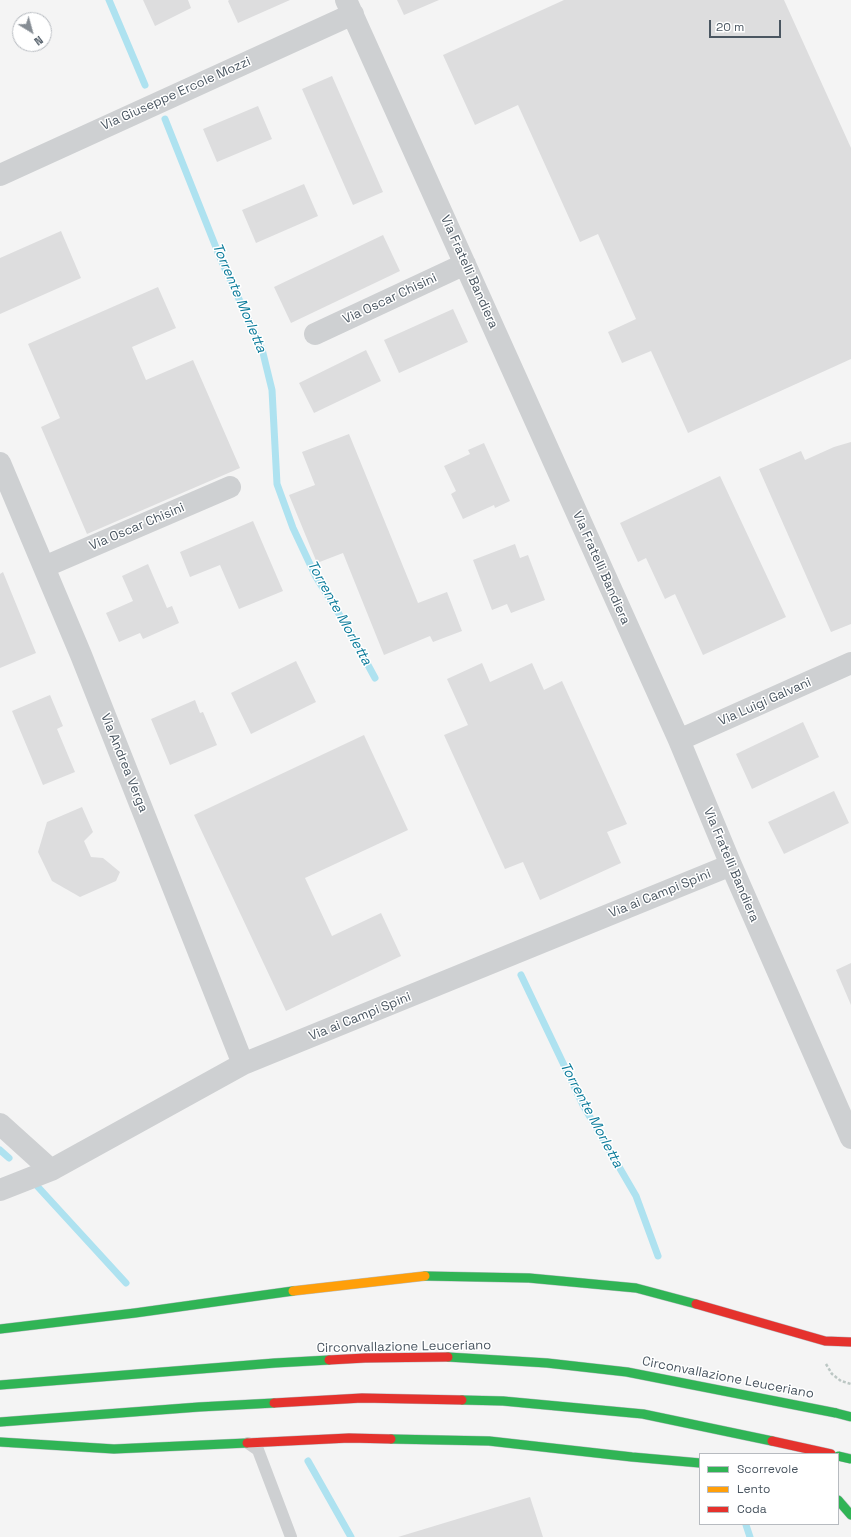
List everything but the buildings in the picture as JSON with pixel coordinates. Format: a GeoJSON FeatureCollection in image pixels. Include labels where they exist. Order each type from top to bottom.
{"type":"FeatureCollection","features":[{"type":"Feature","properties":{"kind":"highway"},"geometry":{"type":"LineString","coordinates":[[0,1329],[135,1313],[311,1288],[428,1276],[529,1278],[636,1288],[728,1312],[825,1341],[851,1342]]}},
{"type":"Feature","properties":{"kind":"highway"},"geometry":{"type":"LineString","coordinates":[[825,1341],[844,1333]]}},
{"type":"Feature","properties":{"kind":"highway","name":"Circonvallazione Leuceriano"},"geometry":{"type":"LineString","coordinates":[[0,1385],[275,1363],[365,1358],[463,1357],[547,1363],[627,1372],[851,1417]]}},
{"type":"Feature","properties":{"kind":"highway"},"geometry":{"type":"LineString","coordinates":[[0,1422],[199,1407],[362,1398],[504,1400],[643,1414],[826,1453]]}},
{"type":"Feature","properties":{"kind":"highway"},"geometry":{"type":"LineString","coordinates":[[0,1442],[114,1449],[349,1438],[489,1441],[699,1463]]}},
{"type":"Feature","properties":{"kind":"highway"},"geometry":{"type":"LineString","coordinates":[[839,1456],[851,1460]]}},
{"type":"Feature","properties":{"kind":"highway"},"geometry":{"type":"LineString","coordinates":[[840,1497],[851,1516]]}},
{"type":"Feature","properties":{"kind":"street","name":"Via Giuseppe Ercole Mozzi"},"geometry":{"type":"LineString","coordinates":[[0,175],[350,7]]}},
{"type":"Feature","properties":{"kind":"street","name":"Via Fratelli Bandiera"},"geometry":{"type":"LineString","coordinates":[[350,7],[679,740],[730,865],[851,1138]]}},
{"type":"Feature","properties":{"kind":"street","name":"Via Oscar Chisini"},"geometry":{"type":"LineString","coordinates":[[315,334],[465,264]]}},
{"type":"Feature","properties":{"kind":"street","name":"Via Andrea Verga"},"geometry":{"type":"LineString","coordinates":[[0,463],[81,655],[243,1064]]}},
{"type":"Feature","properties":{"kind":"street","name":"Via Oscar Chisini"},"geometry":{"type":"LineString","coordinates":[[44,567],[230,487]]}},
{"type":"Feature","properties":{"kind":"street","name":"Via Luigi Galvani"},"geometry":{"type":"LineString","coordinates":[[679,740],[851,664]]}},
{"type":"Feature","properties":{"kind":"street","name":"Via ai Campi Spini"},"geometry":{"type":"LineString","coordinates":[[0,1190],[51,1170],[243,1064],[730,865]]}},
{"type":"Feature","properties":{"kind":"street"},"geometry":{"type":"LineString","coordinates":[[0,1124],[51,1170]]}},
{"type":"Feature","properties":{"kind":"lane"},"geometry":{"type":"LineString","coordinates":[[248,1443],[258,1450],[291,1537]]}},
{"type":"Feature","properties":{"kind":"waterway","name":"Torrente Morletta"},"geometry":{"type":"LineString","coordinates":[[109,0],[145,85]]}},
{"type":"Feature","properties":{"kind":"waterway","name":"Torrente Morletta"},"geometry":{"type":"LineString","coordinates":[[165,119],[221,260],[262,349],[272,390],[277,484],[293,528],[316,577],[349,630],[375,678]]}},
{"type":"Feature","properties":{"kind":"waterway","name":"Torrente Morletta"},"geometry":{"type":"LineString","coordinates":[[521,975],[583,1105],[636,1196],[658,1256]]}},
{"type":"Feature","properties":{"kind":"waterway"},"geometry":{"type":"LineString","coordinates":[[0,1150],[9,1158]]}},
{"type":"Feature","properties":{"kind":"waterway"},"geometry":{"type":"LineString","coordinates":[[38,1187],[126,1283]]}},
{"type":"Feature","properties":{"kind":"waterway"},"geometry":{"type":"LineString","coordinates":[[308,1461],[351,1537]]}},
{"type":"Feature","properties":{"kind":"waterway","name":"Torrente Morletta"},"geometry":{"type":"LineString","coordinates":[[746,1525],[750,1537]]}},
{"type":"Feature","properties":{"kind":"traffic: fast"},"geometry":{"type":"LineString","coordinates":[[425,1276],[529,1278],[636,1288],[696,1304]]}},
{"type":"Feature","properties":{"kind":"traffic: fast"},"geometry":{"type":"LineString","coordinates":[[0,1329],[135,1313],[293,1291]]}},
{"type":"Feature","properties":{"kind":"traffic: fast"},"geometry":{"type":"LineString","coordinates":[[448,1357],[547,1363],[627,1372],[836,1413]]}},
{"type":"Feature","properties":{"kind":"traffic: fast"},"geometry":{"type":"LineString","coordinates":[[0,1385],[329,1360]]}},
{"type":"Feature","properties":{"kind":"traffic: fast"},"geometry":{"type":"LineString","coordinates":[[462,1400],[503,1401],[643,1414],[772,1441]]}},
{"type":"Feature","properties":{"kind":"traffic: fast"},"geometry":{"type":"LineString","coordinates":[[0,1422],[274,1403]]}},
{"type":"Feature","properties":{"kind":"traffic: fast"},"geometry":{"type":"LineString","coordinates":[[836,1413],[851,1417]]}},
{"type":"Feature","properties":{"kind":"traffic: fast"},"geometry":{"type":"LineString","coordinates":[[391,1439],[489,1441],[699,1463]]}},
{"type":"Feature","properties":{"kind":"traffic: fast"},"geometry":{"type":"LineString","coordinates":[[0,1442],[114,1449],[247,1443]]}},
{"type":"Feature","properties":{"kind":"traffic: fast"},"geometry":{"type":"LineString","coordinates":[[839,1456],[851,1459]]}},
{"type":"Feature","properties":{"kind":"traffic: fast"},"geometry":{"type":"LineString","coordinates":[[839,1501],[851,1515]]}},
{"type":"Feature","properties":{"kind":"traffic: slow"},"geometry":{"type":"LineString","coordinates":[[293,1291],[425,1276]]}},
{"type":"Feature","properties":{"kind":"traffic: jam"},"geometry":{"type":"LineString","coordinates":[[696,1304],[825,1341],[851,1342]]}},
{"type":"Feature","properties":{"kind":"traffic: jam"},"geometry":{"type":"LineString","coordinates":[[329,1360],[448,1357]]}},
{"type":"Feature","properties":{"kind":"traffic: jam"},"geometry":{"type":"LineString","coordinates":[[274,1403],[362,1398],[462,1400]]}},
{"type":"Feature","properties":{"kind":"traffic: jam"},"geometry":{"type":"LineString","coordinates":[[247,1443],[349,1438],[391,1439]]}},
{"type":"Feature","properties":{"kind":"traffic: jam"},"geometry":{"type":"LineString","coordinates":[[772,1441],[826,1453]]}}]}
